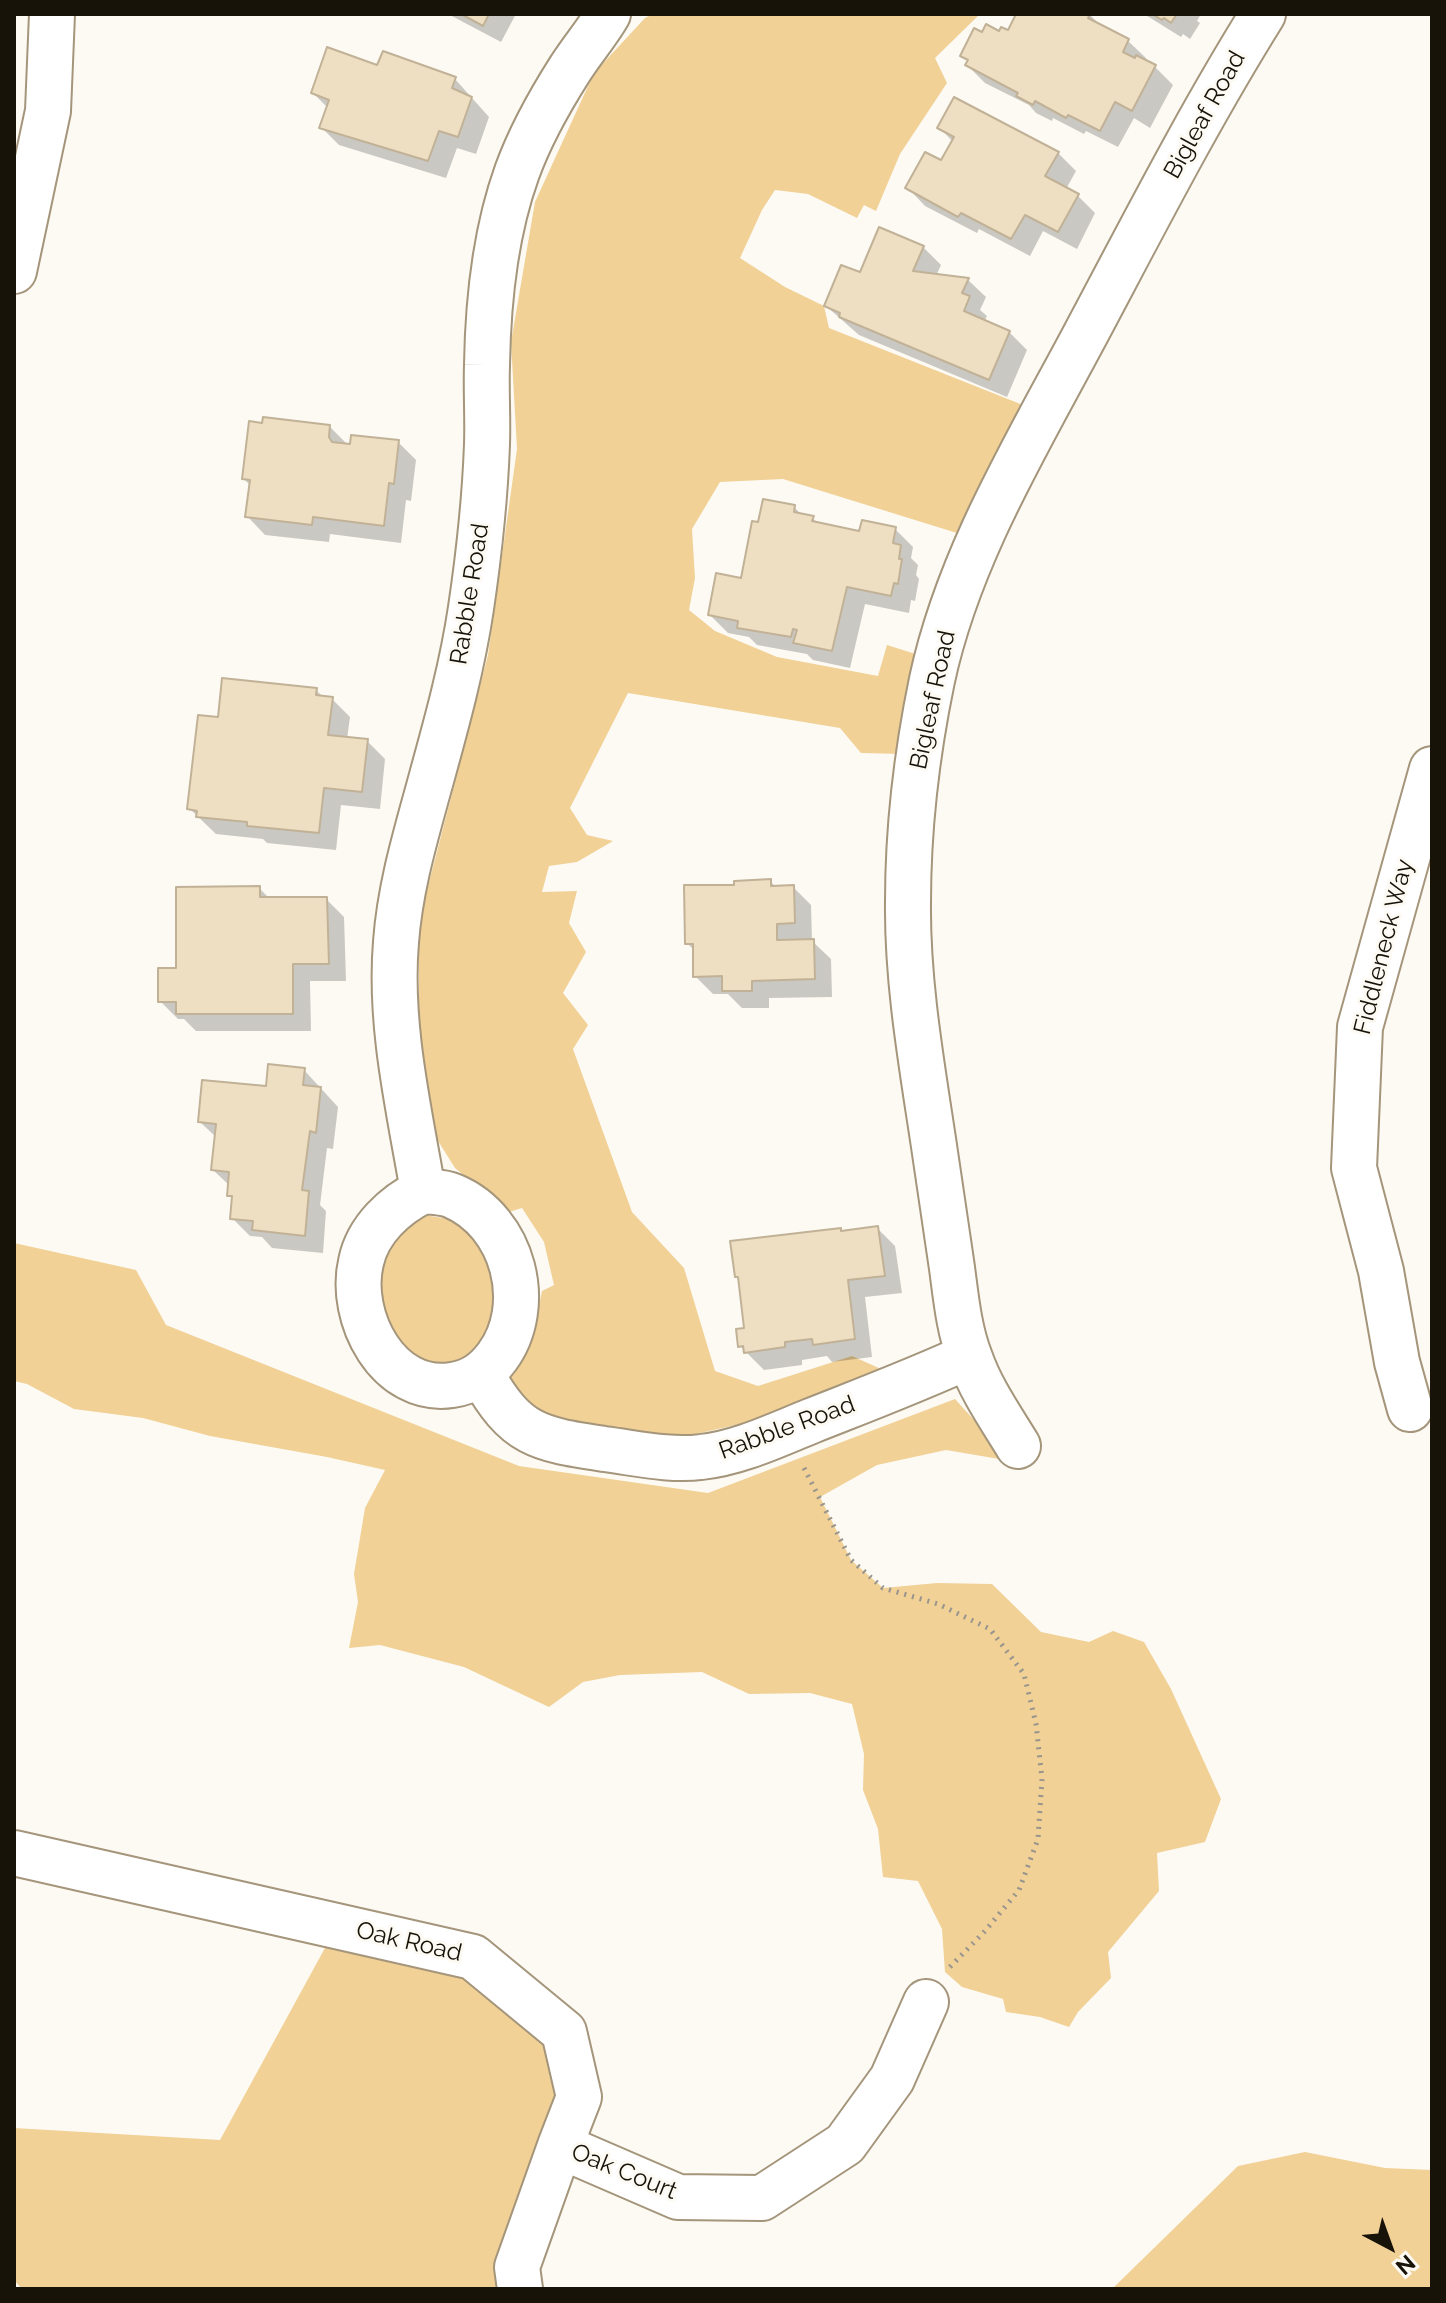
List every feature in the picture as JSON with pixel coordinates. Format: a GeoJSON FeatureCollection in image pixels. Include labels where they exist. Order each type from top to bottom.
{"type":"FeatureCollection","features":[{"type":"Feature","properties":{"kind":"street"},"geometry":{"type":"LineString","coordinates":[[14,271],[48,111],[52,14]]}},
{"type":"Feature","properties":{"kind":"street","name":"Bigleaf Road"},"geometry":{"type":"LineString","coordinates":[[1018,1446],[979,1380],[969,1356],[958,1311],[921,1058],[908,902],[916,784],[933,675],[949,619],[972,558],[1009,477],[1157,200],[1263,14]]}},
{"type":"Feature","properties":{"kind":"street","name":"Rabble Road"},"geometry":{"type":"LineString","coordinates":[[423,1191],[395,1004],[395,942],[404,879],[452,697],[471,610],[488,442],[490,300],[501,233],[527,146],[571,67],[609,15]]}},
{"type":"Feature","properties":{"kind":"street","name":"Fiddleneck Way"},"geometry":{"type":"LineString","coordinates":[[1410,1409],[1397,1362],[1381,1271],[1354,1168],[1360,1027],[1432,769]]}},
{"type":"Feature","properties":{"kind":"street"},"geometry":{"type":"LineString","coordinates":[[423,1191],[454,1196],[496,1232],[508,1253],[515,1277],[515,1319],[504,1347],[482,1375],[447,1386],[414,1381],[381,1353],[363,1315],[359,1292],[365,1251],[379,1226],[396,1207],[423,1191]]}},
{"type":"Feature","properties":{"kind":"street","name":"Rabble Road"},"geometry":{"type":"LineString","coordinates":[[482,1375],[498,1403],[513,1420],[532,1432],[569,1444],[677,1458],[701,1457],[783,1433],[969,1356]]}},
{"type":"Feature","properties":{"kind":"street","name":"Oak Road"},"geometry":{"type":"LineString","coordinates":[[14,1853],[473,1957],[564,2032],[579,2097],[517,2267],[520,2289]]}},
{"type":"Feature","properties":{"kind":"street","name":"Oak Court"},"geometry":{"type":"LineString","coordinates":[[560,2146],[678,2197],[762,2198],[845,2144],[892,2079],[926,2002]]}},
{"type":"Feature","properties":{"kind":"path"},"geometry":{"type":"LineString","coordinates":[[783,1433],[811,1480],[851,1560],[883,1588],[938,1604],[990,1629],[1024,1674],[1036,1724],[1042,1779],[1038,1839],[1019,1890],[945,1972],[926,2002]]}},
{"type":"Feature","properties":{"kind":"shaded area"},"geometry":{"type":"Polygon","coordinates":[[[653,14],[980,14],[935,58],[947,83],[900,154],[876,211],[864,205],[857,218],[808,194],[775,190],[762,210],[740,258],[785,287],[824,306],[829,328],[1028,407],[960,534],[783,479],[720,482],[692,529],[695,578],[689,610],[715,631],[777,657],[878,676],[887,645],[922,656],[902,754],[861,753],[840,728],[628,693],[570,808],[587,835],[613,841],[577,862],[549,866],[542,892],[577,891],[569,923],[586,952],[563,993],[588,1025],[573,1049],[632,1212],[684,1268],[715,1371],[758,1386],[852,1356],[881,1369],[766,1418],[674,1439],[590,1431],[535,1414],[507,1378],[535,1325],[542,1291],[554,1285],[544,1242],[522,1208],[509,1212],[455,1168],[433,1133],[419,1030],[419,921],[488,655],[517,449],[511,342],[535,202],[594,73],[645,18],[653,14]]]}},
{"type":"Feature","properties":{"kind":"shaded area"},"geometry":{"type":"Polygon","coordinates":[[[418,1214],[461,1221],[490,1252],[502,1305],[485,1351],[453,1371],[414,1358],[383,1321],[377,1282],[386,1252],[418,1214]]]}},
{"type":"Feature","properties":{"kind":"shaded area"},"geometry":{"type":"Polygon","coordinates":[[[14,1243],[136,1270],[166,1325],[519,1466],[708,1493],[955,1399],[1011,1461],[946,1450],[877,1465],[820,1497],[851,1560],[883,1588],[937,1583],[992,1584],[1041,1632],[1089,1642],[1113,1631],[1144,1642],[1171,1689],[1221,1799],[1205,1842],[1157,1853],[1159,1891],[1108,1952],[1111,1978],[1078,2012],[1069,2027],[1040,2017],[1006,2012],[1003,1999],[962,1987],[945,1972],[942,1929],[918,1881],[883,1877],[878,1829],[863,1790],[864,1754],[852,1704],[810,1693],[749,1694],[702,1672],[620,1675],[583,1682],[549,1707],[464,1667],[380,1645],[349,1648],[358,1602],[354,1574],[365,1508],[385,1470],[210,1436],[143,1418],[74,1409],[27,1384],[14,1381],[14,1243]]]}},
{"type":"Feature","properties":{"kind":"shaded area"},"geometry":{"type":"Polygon","coordinates":[[[337,1926],[473,1957],[564,2032],[579,2097],[517,2267],[493,2289],[22,2289],[14,2280],[14,2128],[220,2140],[337,1926]]]}},
{"type":"Feature","properties":{"kind":"shaded area"},"geometry":{"type":"Polygon","coordinates":[[[1305,2152],[1385,2168],[1432,2170],[1432,2289],[1112,2289],[1238,2166],[1305,2152]]]}},
{"type":"Feature","properties":{"kind":"building"},"geometry":{"type":"Polygon","coordinates":[[[461,14],[489,14],[483,26],[461,14]]]}},
{"type":"Feature","properties":{"kind":"building"},"geometry":{"type":"Polygon","coordinates":[[[1016,14],[1090,14],[1088,18],[1129,39],[1123,52],[1156,65],[1132,111],[1115,102],[1100,131],[1068,115],[1066,118],[1035,101],[1033,105],[1016,96],[1018,93],[965,65],[968,60],[960,56],[974,28],[982,32],[986,24],[999,31],[1001,27],[1008,30],[1016,14]]]}},
{"type":"Feature","properties":{"kind":"building"},"geometry":{"type":"Polygon","coordinates":[[[1152,14],[1177,14],[1171,23],[1152,14]]]}},
{"type":"Feature","properties":{"kind":"building"},"geometry":{"type":"Polygon","coordinates":[[[327,47],[377,65],[383,51],[456,77],[452,88],[472,97],[458,137],[439,131],[428,161],[319,128],[329,100],[311,93],[327,47]]]}},
{"type":"Feature","properties":{"kind":"building"},"geometry":{"type":"Polygon","coordinates":[[[954,97],[1059,152],[1045,176],[1079,194],[1058,232],[1025,215],[1011,239],[961,213],[958,217],[905,188],[925,152],[941,160],[954,137],[937,128],[954,97]]]}},
{"type":"Feature","properties":{"kind":"building"},"geometry":{"type":"Polygon","coordinates":[[[879,227],[924,246],[913,271],[969,278],[962,293],[970,296],[964,311],[1010,331],[989,380],[839,317],[840,313],[824,306],[841,265],[860,272],[879,227]]]}},
{"type":"Feature","properties":{"kind":"building"},"geometry":{"type":"Polygon","coordinates":[[[263,417],[330,425],[332,442],[350,444],[351,435],[399,440],[394,484],[389,483],[384,526],[313,517],[312,525],[245,517],[250,480],[242,479],[249,421],[262,423],[263,417]]]}},
{"type":"Feature","properties":{"kind":"building"},"geometry":{"type":"Polygon","coordinates":[[[763,499],[795,505],[794,512],[814,516],[812,521],[859,531],[862,520],[896,527],[893,543],[901,545],[899,559],[902,559],[898,584],[894,583],[891,596],[847,587],[832,651],[793,643],[797,630],[793,629],[791,637],[737,628],[738,621],[708,615],[716,573],[741,578],[752,521],[758,522],[763,499]]]}},
{"type":"Feature","properties":{"kind":"building"},"geometry":{"type":"Polygon","coordinates":[[[222,678],[317,688],[316,695],[333,697],[328,735],[368,739],[362,792],[324,788],[319,833],[196,817],[197,811],[187,809],[198,715],[218,717],[222,678]]]}},
{"type":"Feature","properties":{"kind":"building"},"geometry":{"type":"Polygon","coordinates":[[[771,879],[771,886],[794,885],[795,923],[777,924],[777,940],[814,939],[815,979],[752,981],[752,991],[722,991],[722,976],[693,977],[693,944],[685,944],[684,885],[734,885],[734,881],[771,879]]]}},
{"type":"Feature","properties":{"kind":"building"},"geometry":{"type":"Polygon","coordinates":[[[260,886],[260,897],[327,897],[329,964],[293,964],[293,1014],[176,1014],[176,1002],[158,1002],[158,968],[176,968],[176,887],[260,886]]]}},
{"type":"Feature","properties":{"kind":"building"},"geometry":{"type":"Polygon","coordinates":[[[268,1064],[305,1068],[303,1085],[321,1087],[316,1133],[310,1131],[302,1190],[309,1191],[305,1236],[252,1230],[253,1221],[230,1219],[232,1196],[227,1196],[229,1172],[211,1170],[216,1124],[198,1122],[202,1080],[266,1086],[268,1064]]]}},
{"type":"Feature","properties":{"kind":"building"},"geometry":{"type":"Polygon","coordinates":[[[878,1226],[885,1276],[848,1280],[855,1339],[813,1345],[812,1339],[785,1342],[785,1347],[744,1353],[743,1346],[738,1347],[736,1329],[744,1328],[730,1241],[878,1226]]]}}]}
